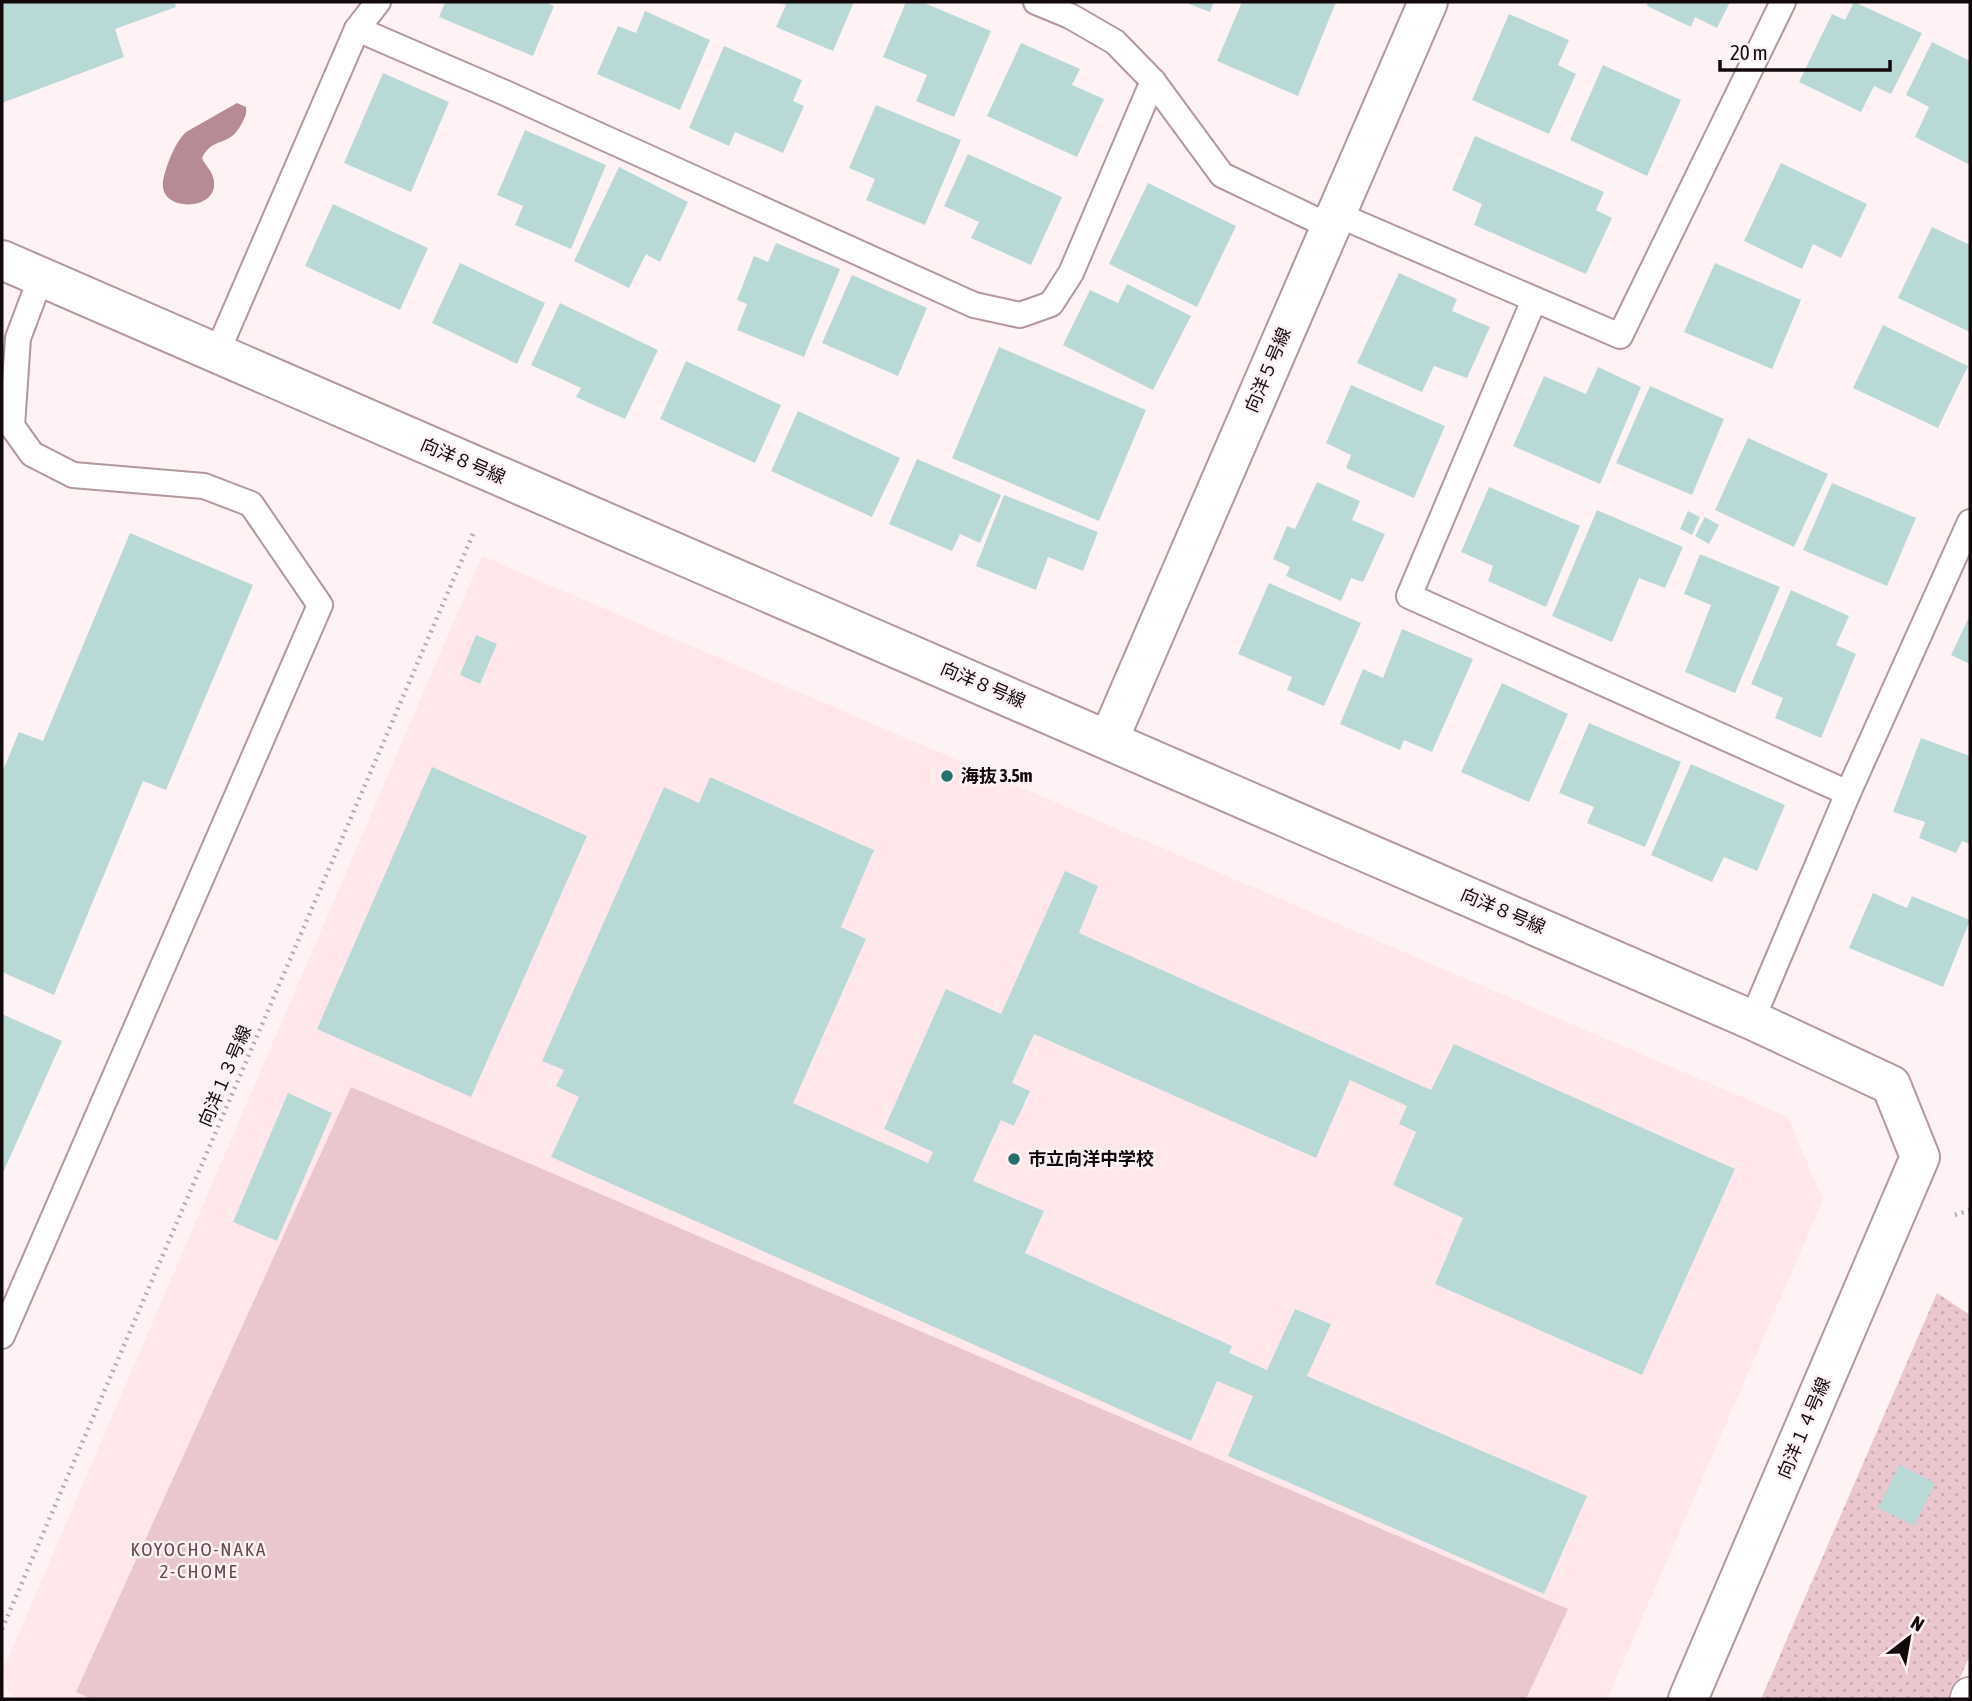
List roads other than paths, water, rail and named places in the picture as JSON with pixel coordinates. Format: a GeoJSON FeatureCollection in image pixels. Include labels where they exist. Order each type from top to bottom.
{"type":"FeatureCollection","features":[{"type":"Feature","properties":{"kind":"street","name":"向洋５号線"},"geometry":{"type":"LineString","coordinates":[[1109,739],[1428,2]]}},
{"type":"Feature","properties":{"kind":"street","name":"向洋８号線"},"geometry":{"type":"LineString","coordinates":[[2,260],[216,355],[1109,739],[1752,1020],[1891,1085],[1920,1157]]}},
{"type":"Feature","properties":{"kind":"street","name":"向洋１４号線"},"geometry":{"type":"LineString","coordinates":[[1688,1699],[1920,1157]]}},
{"type":"Feature","properties":{"kind":"lane"},"geometry":{"type":"LineString","coordinates":[[216,355],[357,29],[378,2]]}},
{"type":"Feature","properties":{"kind":"lane"},"geometry":{"type":"LineString","coordinates":[[1036,2],[1073,9],[1115,42],[1153,81],[1222,175],[1619,336],[1783,2]]}},
{"type":"Feature","properties":{"kind":"lane"},"geometry":{"type":"LineString","coordinates":[[357,29],[503,92],[974,305],[1020,315],[1051,303],[1071,273],[1153,81]]}},
{"type":"Feature","properties":{"kind":"lane"},"geometry":{"type":"LineString","coordinates":[[2,1336],[320,605],[251,504],[204,486],[73,475],[32,454],[12,426],[18,338],[41,277]]}},
{"type":"Feature","properties":{"kind":"lane"},"geometry":{"type":"LineString","coordinates":[[1534,300],[1409,596],[1848,793]]}},
{"type":"Feature","properties":{"kind":"lane"},"geometry":{"type":"LineString","coordinates":[[1752,1020],[1848,793],[1970,522]]}},
{"type":"Feature","properties":{"kind":"place","name":"海抜 3.5m"},"geometry":{"type":"Point","coordinates":[947,776]}},
{"type":"Feature","properties":{"kind":"place","name":"市立向洋中学校"},"geometry":{"type":"Point","coordinates":[1014,1159]}},
{"type":"Feature","properties":{"kind":"district","name":"KOYOCHO-NAKA 2-CHOME"},"geometry":{"type":"Point","coordinates":[199,1560]}}]}
